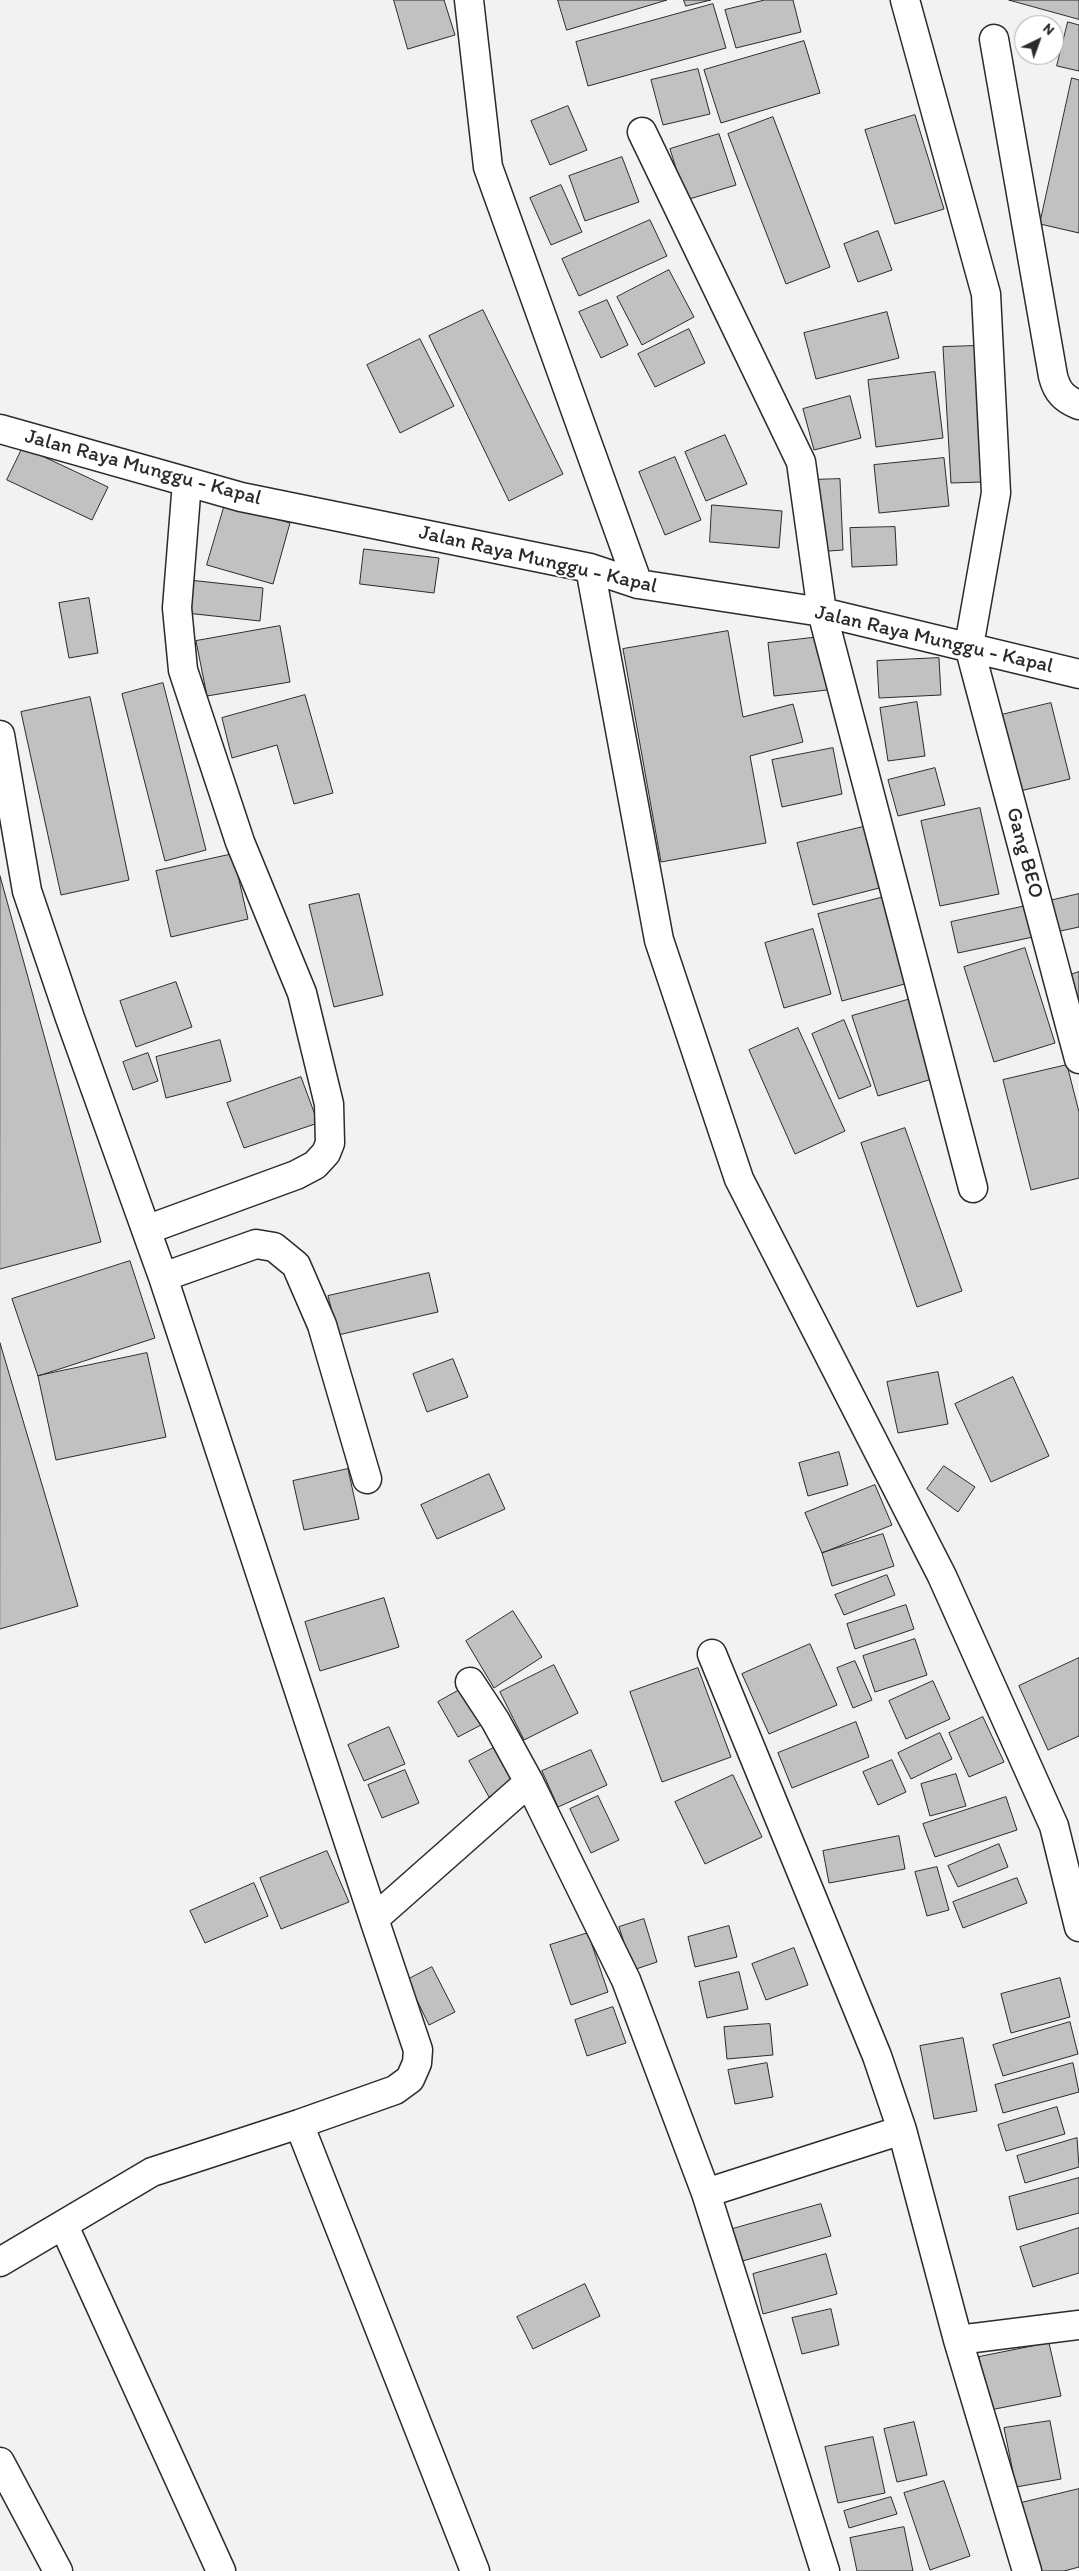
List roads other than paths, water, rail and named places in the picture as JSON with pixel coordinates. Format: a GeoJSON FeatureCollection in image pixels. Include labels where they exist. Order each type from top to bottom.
{"type":"FeatureCollection","features":[{"type":"Feature","properties":{"kind":"street"},"geometry":{"type":"LineString","coordinates":[[469,0],[488,167],[638,584]]}},
{"type":"Feature","properties":{"kind":"street"},"geometry":{"type":"LineString","coordinates":[[904,0],[986,294],[996,493],[970,646]]}},
{"type":"Feature","properties":{"kind":"street"},"geometry":{"type":"LineString","coordinates":[[994,39],[1053,376],[1056,388],[1064,398],[1079,405]]}},
{"type":"Feature","properties":{"kind":"street"},"geometry":{"type":"LineString","coordinates":[[642,132],[801,462],[822,612],[973,1188]]}},
{"type":"Feature","properties":{"kind":"street","name":"Jalan Raya Munggu - Kapal"},"geometry":{"type":"LineString","coordinates":[[0,429],[241,497],[590,568],[638,584],[822,612],[970,646],[1079,674]]}},
{"type":"Feature","properties":{"kind":"street"},"geometry":{"type":"LineString","coordinates":[[146,1230],[296,1175],[315,1165],[326,1153],[330,1143],[329,1104],[302,993],[240,842],[183,670],[177,608],[187,482]]}},
{"type":"Feature","properties":{"kind":"street"},"geometry":{"type":"LineString","coordinates":[[590,568],[659,940],[739,1179],[942,1576],[1054,1826],[1079,1927]]}},
{"type":"Feature","properties":{"kind":"street","name":"Gang BEO"},"geometry":{"type":"LineString","coordinates":[[970,646],[1079,1059]]}},
{"type":"Feature","properties":{"kind":"street"},"geometry":{"type":"LineString","coordinates":[[0,735],[28,891],[70,1018],[163,1276],[418,2050],[417,2063],[410,2079],[395,2090],[299,2124],[152,2172],[64,2226],[0,2262]]}},
{"type":"Feature","properties":{"kind":"street"},"geometry":{"type":"LineString","coordinates":[[163,1276],[256,1244],[274,1247],[296,1265],[322,1325],[367,1479]]}},
{"type":"Feature","properties":{"kind":"street"},"geometry":{"type":"LineString","coordinates":[[712,1654],[877,2056],[902,2130],[958,2340],[1026,2571]]}},
{"type":"Feature","properties":{"kind":"street"},"geometry":{"type":"LineString","coordinates":[[470,1682],[495,1720],[529,1782],[626,1980],[706,2193],[825,2571]]}},
{"type":"Feature","properties":{"kind":"street"},"geometry":{"type":"LineString","coordinates":[[374,1919],[529,1782]]}},
{"type":"Feature","properties":{"kind":"street"},"geometry":{"type":"LineString","coordinates":[[299,2124],[475,2571]]}},
{"type":"Feature","properties":{"kind":"street"},"geometry":{"type":"LineString","coordinates":[[706,2193],[902,2130]]}},
{"type":"Feature","properties":{"kind":"street"},"geometry":{"type":"LineString","coordinates":[[64,2226],[221,2571]]}},
{"type":"Feature","properties":{"kind":"street"},"geometry":{"type":"LineString","coordinates":[[958,2340],[1079,2325]]}},
{"type":"Feature","properties":{"kind":"street"},"geometry":{"type":"LineString","coordinates":[[0,2462],[58,2571]]}}]}
